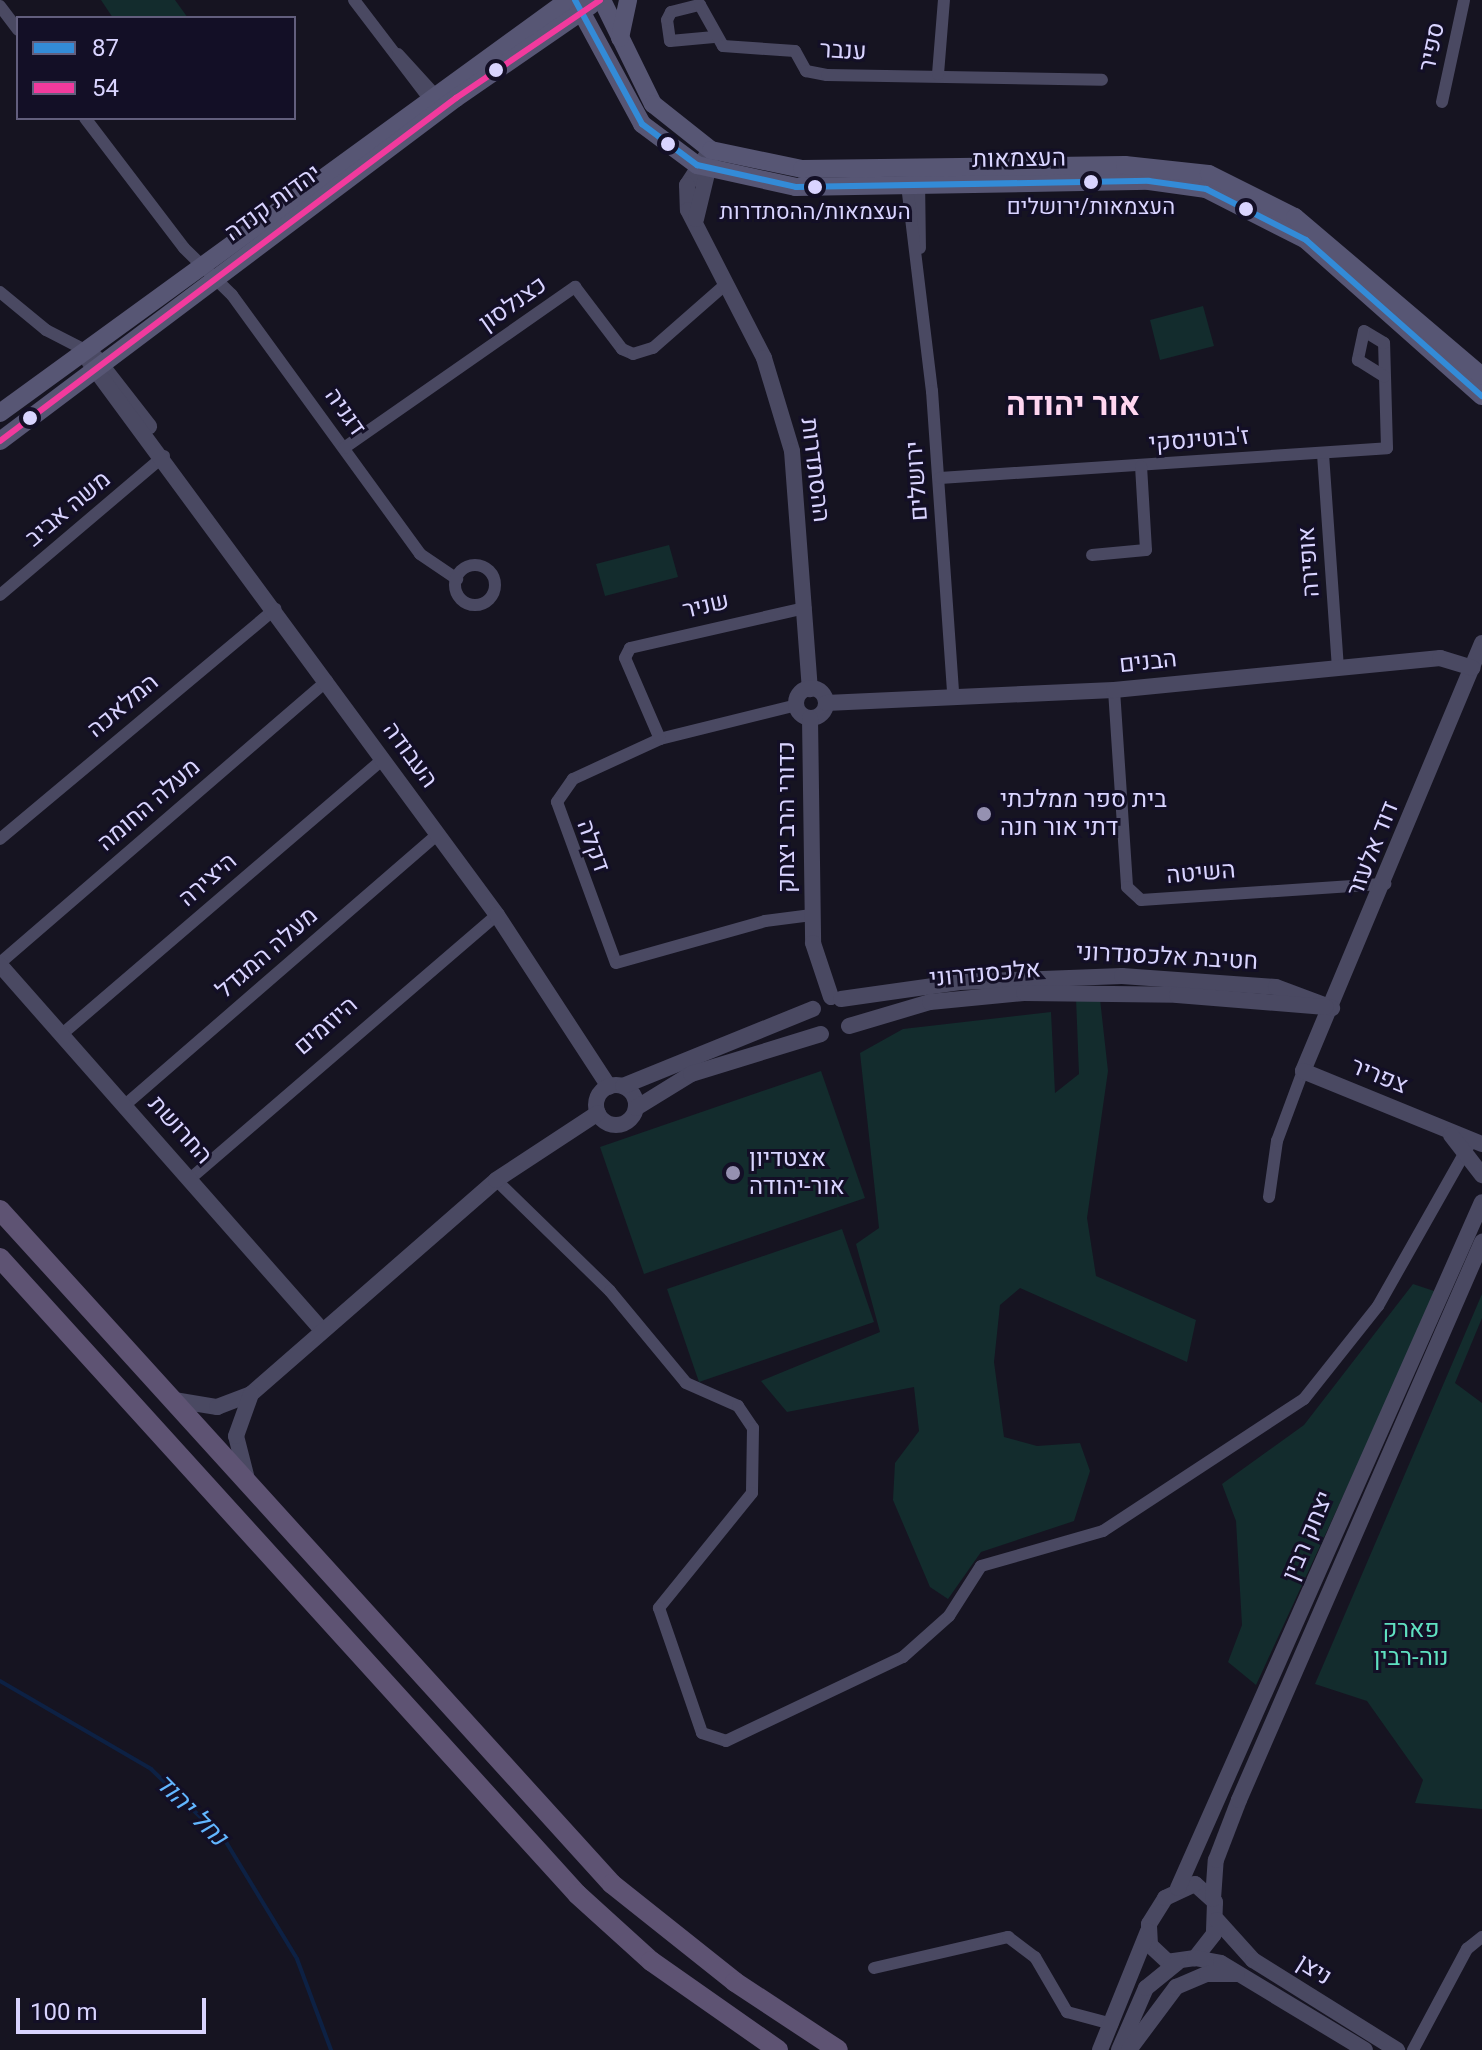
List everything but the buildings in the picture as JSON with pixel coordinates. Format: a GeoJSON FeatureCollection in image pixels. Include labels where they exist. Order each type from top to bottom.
{"type":"FeatureCollection","features":[{"type":"Feature","properties":{"kind":"main road"},"geometry":{"type":"LineString","coordinates":[[575,4],[601,0]]}},
{"type":"Feature","properties":{"kind":"main road","name":"העצמאות"},"geometry":{"type":"LineString","coordinates":[[601,0],[666,120],[711,150],[783,168],[1150,166],[1231,181],[1306,225],[1482,376]]}},
{"type":"Feature","properties":{"kind":"main road"},"geometry":{"type":"LineString","coordinates":[[620,40],[628,0]]}},
{"type":"Feature","properties":{"kind":"main road","name":"יהדות קנדה"},"geometry":{"type":"LineString","coordinates":[[435,101],[549,8],[575,4]]}},
{"type":"Feature","properties":{"kind":"main road","name":"יהדות קנדה"},"geometry":{"type":"LineString","coordinates":[[0,441],[98,366],[208,271],[435,101],[575,4]]}},
{"type":"Feature","properties":{"kind":"main road","name":"העצמאות"},"geometry":{"type":"LineString","coordinates":[[575,4],[642,124],[703,168],[776,186],[1149,181],[1229,197],[1306,240],[1482,396]]}},
{"type":"Feature","properties":{"kind":"main road","name":"יהדות קנדה"},"geometry":{"type":"LineString","coordinates":[[0,413],[85,350],[208,271]]}},
{"type":"Feature","properties":{"kind":"main road"},"geometry":{"type":"LineString","coordinates":[[0,1210],[612,1884],[735,1982],[838,2050]]}},
{"type":"Feature","properties":{"kind":"main road"},"geometry":{"type":"LineString","coordinates":[[0,1258],[577,1894],[651,1961],[778,2050]]}},
{"type":"Feature","properties":{"kind":"street"},"geometry":{"type":"LineString","coordinates":[[354,0],[435,101]]}},
{"type":"Feature","properties":{"kind":"street"},"geometry":{"type":"LineString","coordinates":[[938,74],[944,0]]}},
{"type":"Feature","properties":{"kind":"street","name":"ספיר"},"geometry":{"type":"LineString","coordinates":[[1442,102],[1464,0]]}},
{"type":"Feature","properties":{"kind":"street"},"geometry":{"type":"LineString","coordinates":[[0,6],[16,27]]}},
{"type":"Feature","properties":{"kind":"street","name":"ענבר"},"geometry":{"type":"LineString","coordinates":[[714,37],[723,46],[795,51],[806,71],[827,75],[938,74],[1102,80]]}},
{"type":"Feature","properties":{"kind":"street","name":"דגניה"},"geometry":{"type":"LineString","coordinates":[[87,120],[344,448],[420,554],[457,579]]}},
{"type":"Feature","properties":{"kind":"street","name":"ההסתדרות"},"geometry":{"type":"LineString","coordinates":[[711,150],[686,197],[697,228],[726,284],[784,414],[805,608],[810,689]]}},
{"type":"Feature","properties":{"kind":"street","name":"ירושלים"},"geometry":{"type":"LineString","coordinates":[[913,167],[940,478],[953,695]]}},
{"type":"Feature","properties":{"kind":"street","name":"כצנלסון"},"geometry":{"type":"LineString","coordinates":[[344,448],[575,287],[622,349],[633,354],[653,348],[726,284]]}},
{"type":"Feature","properties":{"kind":"street"},"geometry":{"type":"LineString","coordinates":[[0,292],[46,330],[85,350]]}},
{"type":"Feature","properties":{"kind":"street","name":"העבודה"},"geometry":{"type":"LineString","coordinates":[[85,350],[497,915],[616,1086],[636,1108]]}},
{"type":"Feature","properties":{"kind":"street","name":"ז'בוטינסקי"},"geometry":{"type":"LineString","coordinates":[[940,478],[1387,448],[1384,376]]}},
{"type":"Feature","properties":{"kind":"street","name":"אופירה"},"geometry":{"type":"LineString","coordinates":[[1323,454],[1338,667]]}},
{"type":"Feature","properties":{"kind":"street","name":"משה אביב"},"geometry":{"type":"LineString","coordinates":[[0,595],[164,456]]}},
{"type":"Feature","properties":{"kind":"street"},"geometry":{"type":"LineString","coordinates":[[1092,555],[1146,550],[1141,466]]}},
{"type":"Feature","properties":{"kind":"street","name":"שניר"},"geometry":{"type":"LineString","coordinates":[[660,739],[625,658],[637,644],[805,608]]}},
{"type":"Feature","properties":{"kind":"street","name":"המלאכה"},"geometry":{"type":"LineString","coordinates":[[0,839],[275,609]]}},
{"type":"Feature","properties":{"kind":"street","name":"דוד אלעזר"},"geometry":{"type":"LineString","coordinates":[[1303,1071],[1385,884],[1482,643]]}},
{"type":"Feature","properties":{"kind":"street","name":"הבנים"},"geometry":{"type":"LineString","coordinates":[[826,703],[1114,690],[1440,658],[1472,668]]}},
{"type":"Feature","properties":{"kind":"street","name":"מעלה החומה"},"geometry":{"type":"LineString","coordinates":[[0,964],[327,681]]}},
{"type":"Feature","properties":{"kind":"street"},"geometry":{"type":"LineString","coordinates":[[810,689],[826,703],[810,718],[797,705],[810,689]]}},
{"type":"Feature","properties":{"kind":"street","name":"השיטה"},"geometry":{"type":"LineString","coordinates":[[1114,690],[1127,887],[1141,900],[1385,884]]}},
{"type":"Feature","properties":{"kind":"street","name":"דקלה"},"geometry":{"type":"LineString","coordinates":[[797,705],[660,739],[573,779],[557,802],[610,957],[626,965],[743,926],[812,915]]}},
{"type":"Feature","properties":{"kind":"street","name":"כדורי הרב יצחק"},"geometry":{"type":"LineString","coordinates":[[810,718],[812,915]]}},
{"type":"Feature","properties":{"kind":"street","name":"היצירה"},"geometry":{"type":"LineString","coordinates":[[61,1035],[383,759]]}},
{"type":"Feature","properties":{"kind":"street","name":"מעלה המגדל"},"geometry":{"type":"LineString","coordinates":[[125,1105],[438,834]]}},
{"type":"Feature","properties":{"kind":"street","name":"היוזמים"},"geometry":{"type":"LineString","coordinates":[[191,1178],[497,915]]}},
{"type":"Feature","properties":{"kind":"street"},"geometry":{"type":"LineString","coordinates":[[598,1113],[619,1125],[636,1108],[691,1074],[821,1034],[825,1002],[813,943],[812,915]]}},
{"type":"Feature","properties":{"kind":"street","name":"החרושת"},"geometry":{"type":"LineString","coordinates":[[0,964],[322,1330]]}},
{"type":"Feature","properties":{"kind":"street","name":"חטיבת אלכסנדרוני"},"geometry":{"type":"LineString","coordinates":[[616,1086],[825,1002],[960,982],[1122,976],[1276,987],[1332,1008]]}},
{"type":"Feature","properties":{"kind":"street","name":"חטיבת אלכסנדרוני"},"geometry":{"type":"LineString","coordinates":[[1177,995],[1332,1008]]}},
{"type":"Feature","properties":{"kind":"street","name":"אלכסנדרוני"},"geometry":{"type":"LineString","coordinates":[[821,1034],[834,1037],[849,1026],[880,1012],[962,998],[1177,995]]}},
{"type":"Feature","properties":{"kind":"street"},"geometry":{"type":"LineString","coordinates":[[825,1002],[849,1026]]}},
{"type":"Feature","properties":{"kind":"street"},"geometry":{"type":"LineString","coordinates":[[1269,1197],[1277,1141],[1303,1071]]}},
{"type":"Feature","properties":{"kind":"street","name":"צפריר"},"geometry":{"type":"LineString","coordinates":[[1303,1071],[1475,1145],[1482,1175]]}},
{"type":"Feature","properties":{"kind":"street"},"geometry":{"type":"LineString","coordinates":[[598,1113],[599,1095],[616,1086]]}},
{"type":"Feature","properties":{"kind":"street"},"geometry":{"type":"LineString","coordinates":[[174,1400],[217,1407],[251,1394],[496,1180],[598,1113]]}},
{"type":"Feature","properties":{"kind":"street"},"geometry":{"type":"LineString","coordinates":[[496,1180],[610,1291],[686,1383],[738,1406],[753,1428],[752,1493],[659,1608],[702,1733],[726,1741],[865,1679],[925,1642],[981,1566],[1103,1531],[1304,1399],[1378,1306],[1475,1145]]}},
{"type":"Feature","properties":{"kind":"street","name":"יצחק רבין"},"geometry":{"type":"LineString","coordinates":[[1178,1888],[1482,1202]]}},
{"type":"Feature","properties":{"kind":"street","name":"יצחק רבין"},"geometry":{"type":"LineString","coordinates":[[1213,1899],[1216,1860],[1239,1800],[1482,1242]]}},
{"type":"Feature","properties":{"kind":"street"},"geometry":{"type":"LineString","coordinates":[[247,1479],[236,1436],[251,1394]]}},
{"type":"Feature","properties":{"kind":"street"},"geometry":{"type":"LineString","coordinates":[[1100,2050],[1161,1902],[1178,1888],[1195,1884],[1213,1899],[1217,1920],[1195,1958],[1177,1963],[1146,1988],[1119,2050]]}},
{"type":"Feature","properties":{"kind":"street","name":"ניצן"},"geometry":{"type":"LineString","coordinates":[[1217,1920],[1253,1960],[1397,2050]]}},
{"type":"Feature","properties":{"kind":"street"},"geometry":{"type":"LineString","coordinates":[[1149,1929],[1156,1954],[1177,1963]]}},
{"type":"Feature","properties":{"kind":"street"},"geometry":{"type":"LineString","coordinates":[[874,1968],[1008,1937],[1035,1957],[1067,2012],[1112,2024]]}},
{"type":"Feature","properties":{"kind":"street"},"geometry":{"type":"LineString","coordinates":[[1413,2050],[1467,1949],[1482,1937]]}},
{"type":"Feature","properties":{"kind":"street","name":"ניצן"},"geometry":{"type":"LineString","coordinates":[[1195,1958],[1244,1976],[1365,2050]]}},
{"type":"Feature","properties":{"kind":"street"},"geometry":{"type":"LineString","coordinates":[[1129,2050],[1176,1987],[1207,1974],[1244,1976]]}},
{"type":"Feature","properties":{"kind":"green space"},"geometry":{"type":"Polygon","coordinates":[[[101,0],[175,0],[187,16],[112,16],[101,0]]]}},
{"type":"Feature","properties":{"kind":"green space"},"geometry":{"type":"Polygon","coordinates":[[[1203,306],[1214,346],[1160,360],[1150,320],[1203,306]]]}},
{"type":"Feature","properties":{"kind":"green space"},"geometry":{"type":"Polygon","coordinates":[[[669,545],[678,577],[605,596],[596,564],[669,545]]]}},
{"type":"Feature","properties":{"kind":"green space"},"geometry":{"type":"Polygon","coordinates":[[[1076,998],[1100,999],[1108,1071],[1087,1218],[1096,1276],[1196,1320],[1187,1362],[1020,1288],[1000,1305],[994,1362],[1004,1437],[1037,1446],[1080,1443],[1090,1471],[1074,1521],[981,1552],[948,1599],[930,1587],[893,1500],[895,1463],[919,1431],[914,1387],[787,1412],[761,1381],[880,1332],[856,1244],[879,1228],[860,1053],[903,1029],[1051,1012],[1055,1093],[1079,1074],[1076,998]]]}},
{"type":"Feature","properties":{"kind":"green space","name":"אצטדיון אור-יהודה"},"geometry":{"type":"Polygon","coordinates":[[[821,1071],[865,1198],[644,1274],[600,1147],[821,1071]]]}},
{"type":"Feature","properties":{"kind":"green space"},"geometry":{"type":"Polygon","coordinates":[[[842,1229],[874,1322],[699,1382],[667,1289],[842,1229]]]}},
{"type":"Feature","properties":{"kind":"green space"},"geometry":{"type":"Polygon","coordinates":[[[1413,1284],[1437,1292],[1256,1685],[1228,1662],[1242,1625],[1236,1521],[1222,1484],[1304,1425],[1413,1284]]]}},
{"type":"Feature","properties":{"kind":"green space","name":"פארק נוה-רבין"},"geometry":{"type":"Polygon","coordinates":[[[1482,1294],[1482,1318],[1455,1383],[1482,1403],[1482,1809],[1415,1803],[1423,1780],[1367,1701],[1315,1684],[1482,1294]]]}},
{"type":"Feature","properties":{"kind":"waterway","name":"נחל יהוד"},"geometry":{"type":"LineString","coordinates":[[0,1681],[151,1769],[226,1842],[297,1959],[331,2050]]}},
{"type":"Feature","properties":{"kind":"transit line","name":"87"},"geometry":{"type":"LineString","coordinates":[[575,0],[642,124],[697,165],[796,187],[1149,181],[1206,189],[1306,240],[1482,396]]}},
{"type":"Feature","properties":{"kind":"transit line","name":"54"},"geometry":{"type":"LineString","coordinates":[[0,441],[456,98],[600,0]]}},
{"type":"Feature","properties":{"kind":"place","name":"העצמאות/ירושלים"},"geometry":{"type":"Point","coordinates":[1091,182]}},
{"type":"Feature","properties":{"kind":"place","name":"העצמאות/ההסתדרות"},"geometry":{"type":"Point","coordinates":[815,187]}},
{"type":"Feature","properties":{"kind":"place","name":"בית ספר ממלכתי דתי אור חנה"},"geometry":{"type":"Point","coordinates":[984,814]}},
{"type":"Feature","properties":{"kind":"place","name":"אצטדיון אור-יהודה"},"geometry":{"type":"Point","coordinates":[733,1173]}},
{"type":"Feature","properties":{"kind":"district","name":"אור יהודה"},"geometry":{"type":"Point","coordinates":[1073,404]}}]}
